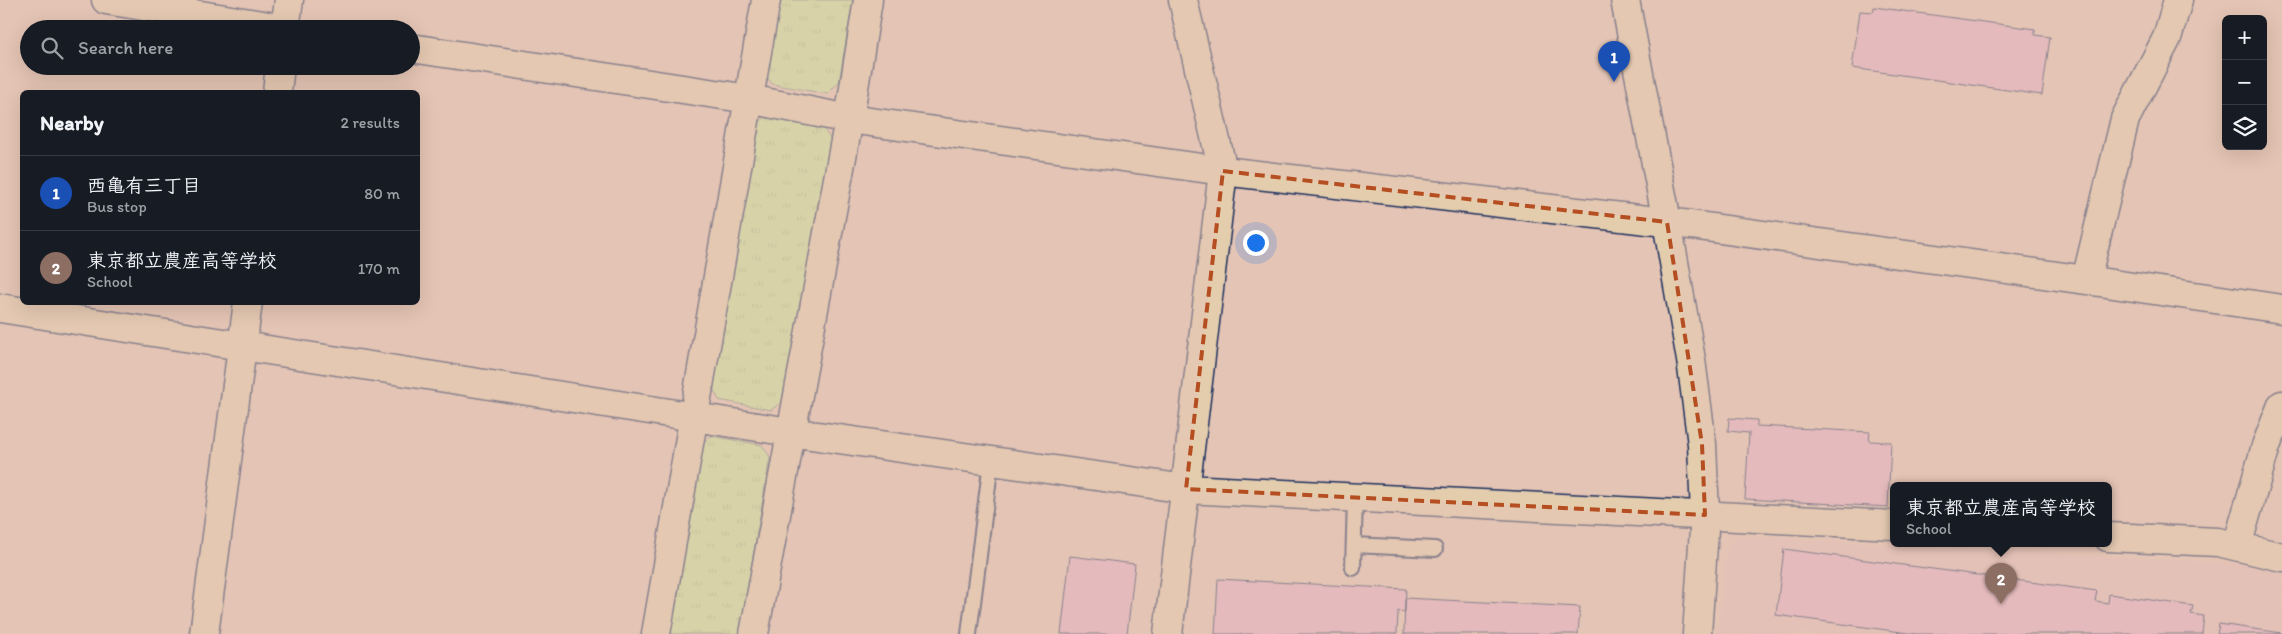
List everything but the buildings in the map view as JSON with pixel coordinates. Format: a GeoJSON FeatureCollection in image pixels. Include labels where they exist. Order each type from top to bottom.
{"type":"FeatureCollection","features":[{"type":"Feature","properties":{"kind":"street"},"geometry":{"type":"LineString","coordinates":[[106,0],[230,20]]}},
{"type":"Feature","properties":{"kind":"street"},"geometry":{"type":"LineString","coordinates":[[287,20],[289,0]]}},
{"type":"Feature","properties":{"kind":"street"},"geometry":{"type":"LineString","coordinates":[[656,634],[766,0]]}},
{"type":"Feature","properties":{"kind":"street"},"geometry":{"type":"LineString","coordinates":[[754,634],[849,119],[868,0]]}},
{"type":"Feature","properties":{"kind":"street"},"geometry":{"type":"LineString","coordinates":[[1168,634],[1223,171],[1183,0]]}},
{"type":"Feature","properties":{"kind":"street"},"geometry":{"type":"LineString","coordinates":[[1625,0],[1668,222],[1691,360],[1701,434],[1705,515],[1697,634]]}},
{"type":"Feature","properties":{"kind":"street"},"geometry":{"type":"LineString","coordinates":[[2086,280],[2125,119],[2167,38],[2178,0]]}},
{"type":"Feature","properties":{"kind":"street"},"geometry":{"type":"LineString","coordinates":[[420,49],[749,99],[849,119],[1223,171],[1668,222],[2086,280],[2282,310]]}},
{"type":"Feature","properties":{"kind":"street"},"geometry":{"type":"LineString","coordinates":[[277,90],[279,75]]}},
{"type":"Feature","properties":{"kind":"street"},"geometry":{"type":"LineString","coordinates":[[204,634],[248,305]]}},
{"type":"Feature","properties":{"kind":"street"},"geometry":{"type":"LineString","coordinates":[[0,308],[243,344],[790,432],[1186,489],[1890,525]]}},
{"type":"Feature","properties":{"kind":"street"},"geometry":{"type":"LineString","coordinates":[[2237,546],[2266,446],[2282,406]]}},
{"type":"Feature","properties":{"kind":"street"},"geometry":{"type":"LineString","coordinates":[[2112,537],[2218,542],[2282,556]]}},
{"type":"Feature","properties":{"kind":"lane"},"geometry":{"type":"LineString","coordinates":[[968,634],[991,462]]}},
{"type":"Feature","properties":{"kind":"lane"},"geometry":{"type":"LineString","coordinates":[[1353,568],[1355,498]]}},
{"type":"Feature","properties":{"kind":"lane"},"geometry":{"type":"LineString","coordinates":[[1354,545],[1435,549]]}},
{"type":"Feature","properties":{"kind":"highlighted area"},"geometry":{"type":"Polygon","coordinates":[[[1223,171],[1667,222],[1702,444],[1705,515],[1186,489],[1223,171]]]}},
{"type":"Feature","properties":{"kind":"shaded area"},"geometry":{"type":"Polygon","coordinates":[[[1738,536],[1890,544],[1890,547],[1941,547],[2237,563],[2282,573],[2282,634],[1717,634],[1727,546],[1738,536]]]}},
{"type":"Feature","properties":{"kind":"green space"},"geometry":{"type":"Polygon","coordinates":[[[773,0],[853,0],[839,82],[827,94],[772,84],[761,68],[773,0]]]}},
{"type":"Feature","properties":{"kind":"green space"},"geometry":{"type":"Polygon","coordinates":[[[766,117],[822,127],[831,140],[783,401],[771,410],[719,400],[709,381],[753,126],[766,117]]]}},
{"type":"Feature","properties":{"kind":"green space"},"geometry":{"type":"Polygon","coordinates":[[[711,436],[762,445],[770,457],[740,634],[667,634],[701,445],[711,436]]]}},
{"type":"Feature","properties":{"kind":"place","name":"西亀有三丁目"},"geometry":{"type":"Point","coordinates":[1614,82]}},
{"type":"Feature","properties":{"kind":"place","name":"東京都立農産高等学校"},"geometry":{"type":"Point","coordinates":[2001,604]}}]}
